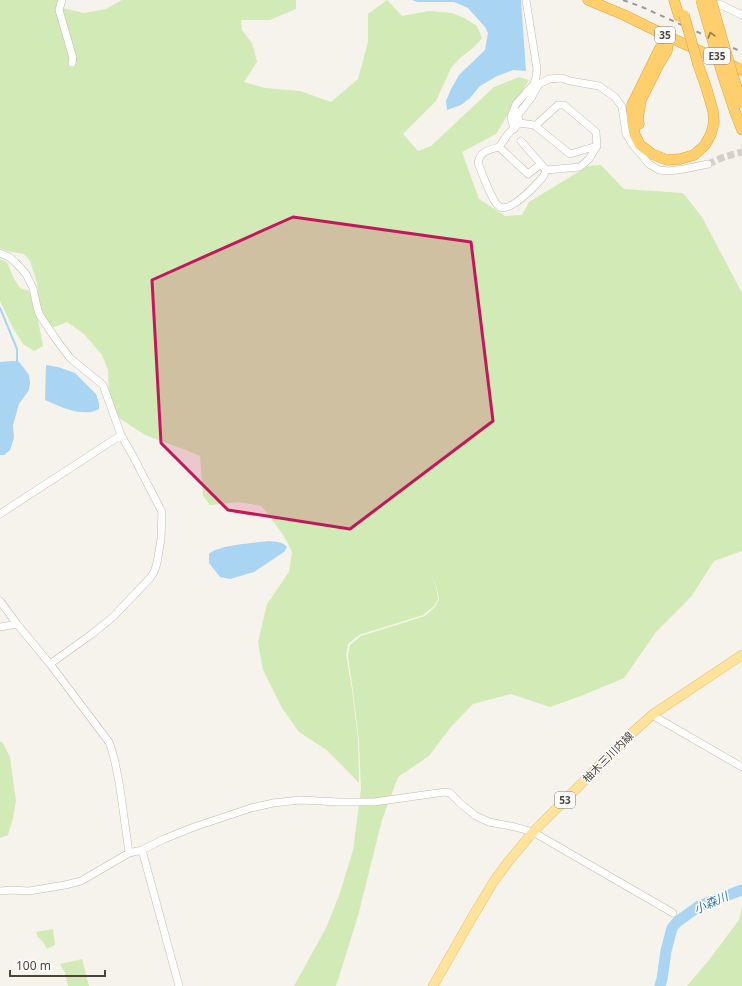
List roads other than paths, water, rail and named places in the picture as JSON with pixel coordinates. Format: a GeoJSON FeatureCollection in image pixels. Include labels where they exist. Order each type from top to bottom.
{"type":"FeatureCollection","features":[{"type":"Feature","properties":{"kind":"highway","name":"35"},"geometry":{"type":"LineString","coordinates":[[588,0],[624,15],[669,38],[742,70]]}},
{"type":"Feature","properties":{"kind":"highway"},"geometry":{"type":"LineString","coordinates":[[674,0],[682,16]]}},
{"type":"Feature","properties":{"kind":"highway"},"geometry":{"type":"LineString","coordinates":[[669,38],[660,48],[632,104],[632,120],[635,135],[640,144],[652,154],[667,160],[680,159],[694,155],[705,145],[711,134],[714,122],[708,90],[696,64],[682,16],[680,0]]}},
{"type":"Feature","properties":{"kind":"highway","name":"E35"},"geometry":{"type":"LineString","coordinates":[[701,0],[722,73],[742,130]]}},
{"type":"Feature","properties":{"kind":"highway","name":"E35"},"geometry":{"type":"LineString","coordinates":[[715,2],[732,73],[742,103]]}},
{"type":"Feature","properties":{"kind":"main road","name":"柚木三川内線"},"geometry":{"type":"LineString","coordinates":[[433,986],[494,881],[533,832],[652,715],[742,655]]}},
{"type":"Feature","properties":{"kind":"street"},"geometry":{"type":"LineString","coordinates":[[62,0],[59,10],[73,58],[72,63]]}},
{"type":"Feature","properties":{"kind":"street"},"geometry":{"type":"LineString","coordinates":[[514,129],[511,117],[516,104],[534,84],[537,69],[526,0]]}},
{"type":"Feature","properties":{"kind":"street"},"geometry":{"type":"LineString","coordinates":[[715,2],[742,15]]}},
{"type":"Feature","properties":{"kind":"street"},"geometry":{"type":"LineString","coordinates":[[546,170],[543,177],[527,193],[512,206],[505,208],[500,207],[494,201],[478,163],[479,157],[483,153],[499,147],[508,134],[519,123],[518,115],[531,98],[539,84],[549,79],[562,78],[570,81],[599,86],[615,97],[622,107],[626,134],[649,164],[659,170],[669,171],[708,164]]}},
{"type":"Feature","properties":{"kind":"street"},"geometry":{"type":"LineString","coordinates":[[535,126],[558,105],[564,105],[596,132],[597,146],[589,159],[580,167],[546,170]]}},
{"type":"Feature","properties":{"kind":"street"},"geometry":{"type":"LineString","coordinates":[[519,123],[535,126],[570,154],[597,146]]}},
{"type":"Feature","properties":{"kind":"street"},"geometry":{"type":"LineString","coordinates":[[521,141],[546,170]]}},
{"type":"Feature","properties":{"kind":"street"},"geometry":{"type":"LineString","coordinates":[[499,147],[528,174],[541,164]]}},
{"type":"Feature","properties":{"kind":"street"},"geometry":{"type":"LineString","coordinates":[[0,253],[9,257],[26,274],[33,288],[39,314],[70,358],[103,385],[121,435],[162,512],[161,539],[157,563],[150,578],[113,617],[50,664]]}},
{"type":"Feature","properties":{"kind":"street"},"geometry":{"type":"LineString","coordinates":[[0,514],[121,435]]}},
{"type":"Feature","properties":{"kind":"street"},"geometry":{"type":"LineString","coordinates":[[0,601],[50,664],[108,742],[116,765],[129,853]]}},
{"type":"Feature","properties":{"kind":"street"},"geometry":{"type":"LineString","coordinates":[[0,627],[17,624]]}},
{"type":"Feature","properties":{"kind":"street"},"geometry":{"type":"LineString","coordinates":[[652,715],[742,767]]}},
{"type":"Feature","properties":{"kind":"street"},"geometry":{"type":"LineString","coordinates":[[0,891],[29,891],[65,886],[81,881],[129,853],[142,850],[194,827],[250,808],[273,803],[300,800],[374,802],[445,792],[450,793],[476,816],[489,822],[533,832],[673,913]]}},
{"type":"Feature","properties":{"kind":"street"},"geometry":{"type":"LineString","coordinates":[[142,850],[179,986]]}},
{"type":"Feature","properties":{"kind":"water"},"geometry":{"type":"Polygon","coordinates":[[[412,0],[521,0],[526,71],[513,70],[497,76],[480,86],[470,98],[461,105],[447,110],[446,101],[451,89],[459,75],[485,50],[488,33],[485,27],[468,8],[454,2],[418,2],[412,0]]]}},
{"type":"Feature","properties":{"kind":"water"},"geometry":{"type":"Polygon","coordinates":[[[0,362],[19,362],[29,375],[29,390],[19,404],[13,425],[14,438],[10,450],[4,455],[0,455],[0,362]]]}},
{"type":"Feature","properties":{"kind":"water"},"geometry":{"type":"Polygon","coordinates":[[[46,365],[58,367],[75,373],[96,394],[99,409],[90,412],[78,412],[45,400],[46,365]]]}},
{"type":"Feature","properties":{"kind":"water"},"geometry":{"type":"Polygon","coordinates":[[[268,541],[281,543],[287,547],[284,552],[254,572],[230,579],[220,577],[209,563],[209,554],[220,548],[268,541]]]}},
{"type":"Feature","properties":{"kind":"waterway"},"geometry":{"type":"LineString","coordinates":[[0,308],[17,349],[17,363]]}},
{"type":"Feature","properties":{"kind":"waterway","name":"小森川"},"geometry":{"type":"LineString","coordinates":[[660,986],[666,951],[672,928],[677,922],[699,906],[742,890]]}},
{"type":"Feature","properties":{"kind":"tunnel"},"geometry":{"type":"LineString","coordinates":[[708,164],[724,157],[742,152]]}},
{"type":"Feature","properties":{"kind":"railway"},"geometry":{"type":"LineString","coordinates":[[623,0],[742,52]]}}]}
